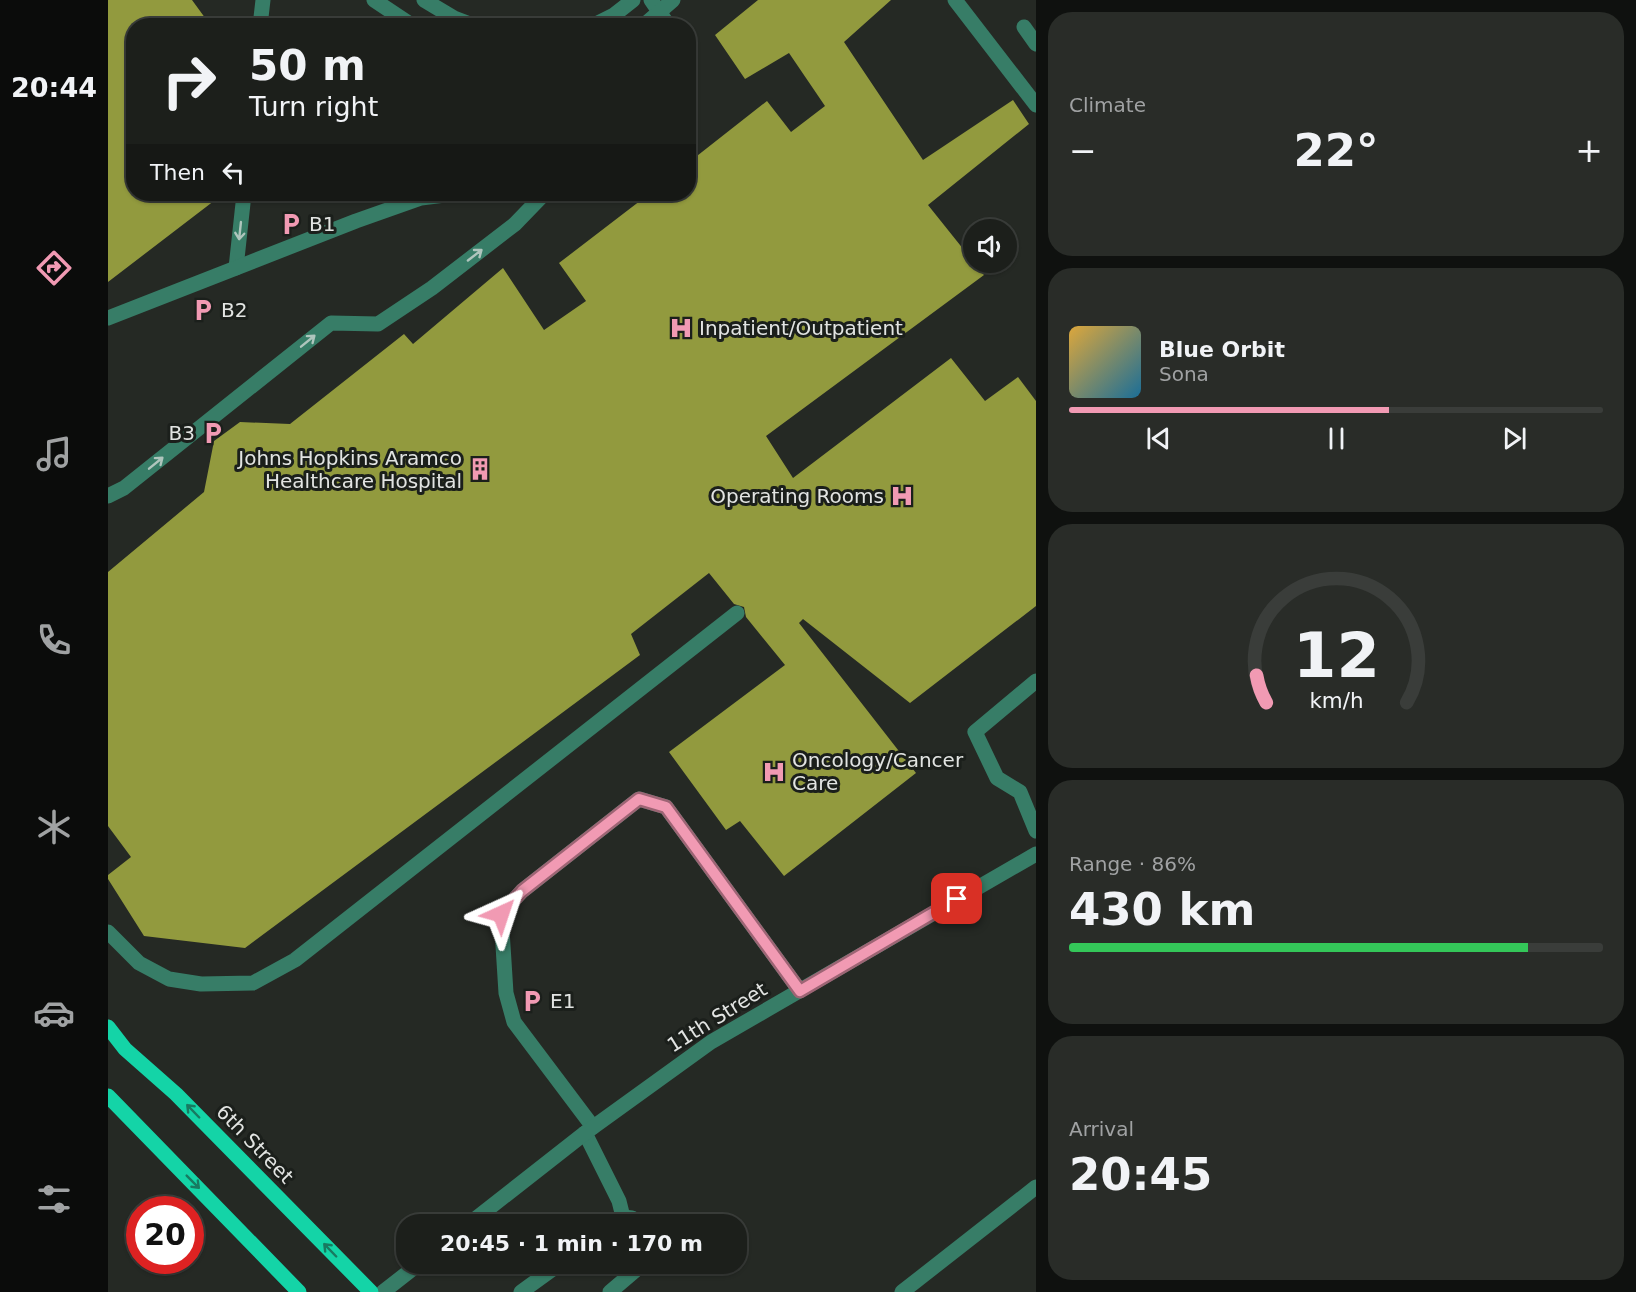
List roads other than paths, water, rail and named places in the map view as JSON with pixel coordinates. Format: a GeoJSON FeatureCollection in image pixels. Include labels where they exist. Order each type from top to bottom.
{"type":"FeatureCollection","features":[{"type":"Feature","properties":{"kind":"main road","name":"6th Street"},"geometry":{"type":"LineString","coordinates":[[108,1027],[125,1049],[176,1094],[371,1292]]}},
{"type":"Feature","properties":{"kind":"main road"},"geometry":{"type":"LineString","coordinates":[[108,1096],[299,1292]]}},
{"type":"Feature","properties":{"kind":"street"},"geometry":{"type":"LineString","coordinates":[[261,18],[263,0]]}},
{"type":"Feature","properties":{"kind":"street"},"geometry":{"type":"LineString","coordinates":[[374,0],[401,18]]}},
{"type":"Feature","properties":{"kind":"street"},"geometry":{"type":"LineString","coordinates":[[424,0],[454,18]]}},
{"type":"Feature","properties":{"kind":"street"},"geometry":{"type":"LineString","coordinates":[[608,18],[633,0]]}},
{"type":"Feature","properties":{"kind":"street"},"geometry":{"type":"LineString","coordinates":[[656,6],[673,0]]}},
{"type":"Feature","properties":{"kind":"street"},"geometry":{"type":"LineString","coordinates":[[955,0],[1036,105]]}},
{"type":"Feature","properties":{"kind":"street"},"geometry":{"type":"LineString","coordinates":[[1024,27],[1036,44]]}},
{"type":"Feature","properties":{"kind":"street"},"geometry":{"type":"LineString","coordinates":[[236,268],[242,201]]}},
{"type":"Feature","properties":{"kind":"street"},"geometry":{"type":"LineString","coordinates":[[108,318],[413,201]]}},
{"type":"Feature","properties":{"kind":"street"},"geometry":{"type":"LineString","coordinates":[[108,496],[124,488],[331,322],[378,324],[432,288],[515,224],[537,201]]}},
{"type":"Feature","properties":{"kind":"street"},"geometry":{"type":"LineString","coordinates":[[108,932],[139,963],[169,979],[201,984],[254,983],[295,960],[737,613]]}},
{"type":"Feature","properties":{"kind":"street"},"geometry":{"type":"LineString","coordinates":[[1036,681],[975,732],[997,778],[1020,792],[1036,831]]}},
{"type":"Feature","properties":{"kind":"street"},"geometry":{"type":"LineString","coordinates":[[622,1214],[619,1201],[589,1130],[514,1022],[506,993],[501,914],[522,891],[639,799],[666,807],[800,991]]}},
{"type":"Feature","properties":{"kind":"street","name":"11th Street"},"geometry":{"type":"LineString","coordinates":[[482,1214],[589,1130],[711,1042],[1036,854]]}},
{"type":"Feature","properties":{"kind":"street"},"geometry":{"type":"LineString","coordinates":[[902,1292],[1036,1187]]}},
{"type":"Feature","properties":{"kind":"street"},"geometry":{"type":"LineString","coordinates":[[383,1292],[406,1274]]}},
{"type":"Feature","properties":{"kind":"street"},"geometry":{"type":"LineString","coordinates":[[521,1292],[546,1274]]}},
{"type":"Feature","properties":{"kind":"street"},"geometry":{"type":"LineString","coordinates":[[610,1292],[631,1274]]}},
{"type":"Feature","properties":{"kind":"place","name":"B1"},"geometry":{"type":"Point","coordinates":[291,224]}},
{"type":"Feature","properties":{"kind":"place","name":"B2"},"geometry":{"type":"Point","coordinates":[203,310]}},
{"type":"Feature","properties":{"kind":"place","name":"Inpatient/Outpatient"},"geometry":{"type":"Point","coordinates":[681,328]}},
{"type":"Feature","properties":{"kind":"place","name":"B3"},"geometry":{"type":"Point","coordinates":[213,433]}},
{"type":"Feature","properties":{"kind":"place","name":"Johns Hopkins Aramco Healthcare Hospital"},"geometry":{"type":"Point","coordinates":[480,469]}},
{"type":"Feature","properties":{"kind":"place","name":"Operating Rooms"},"geometry":{"type":"Point","coordinates":[902,496]}},
{"type":"Feature","properties":{"kind":"place","name":"Oncology/Cancer Care"},"geometry":{"type":"Point","coordinates":[774,772]}},
{"type":"Feature","properties":{"kind":"place","name":"E1"},"geometry":{"type":"Point","coordinates":[532,1001]}}]}
